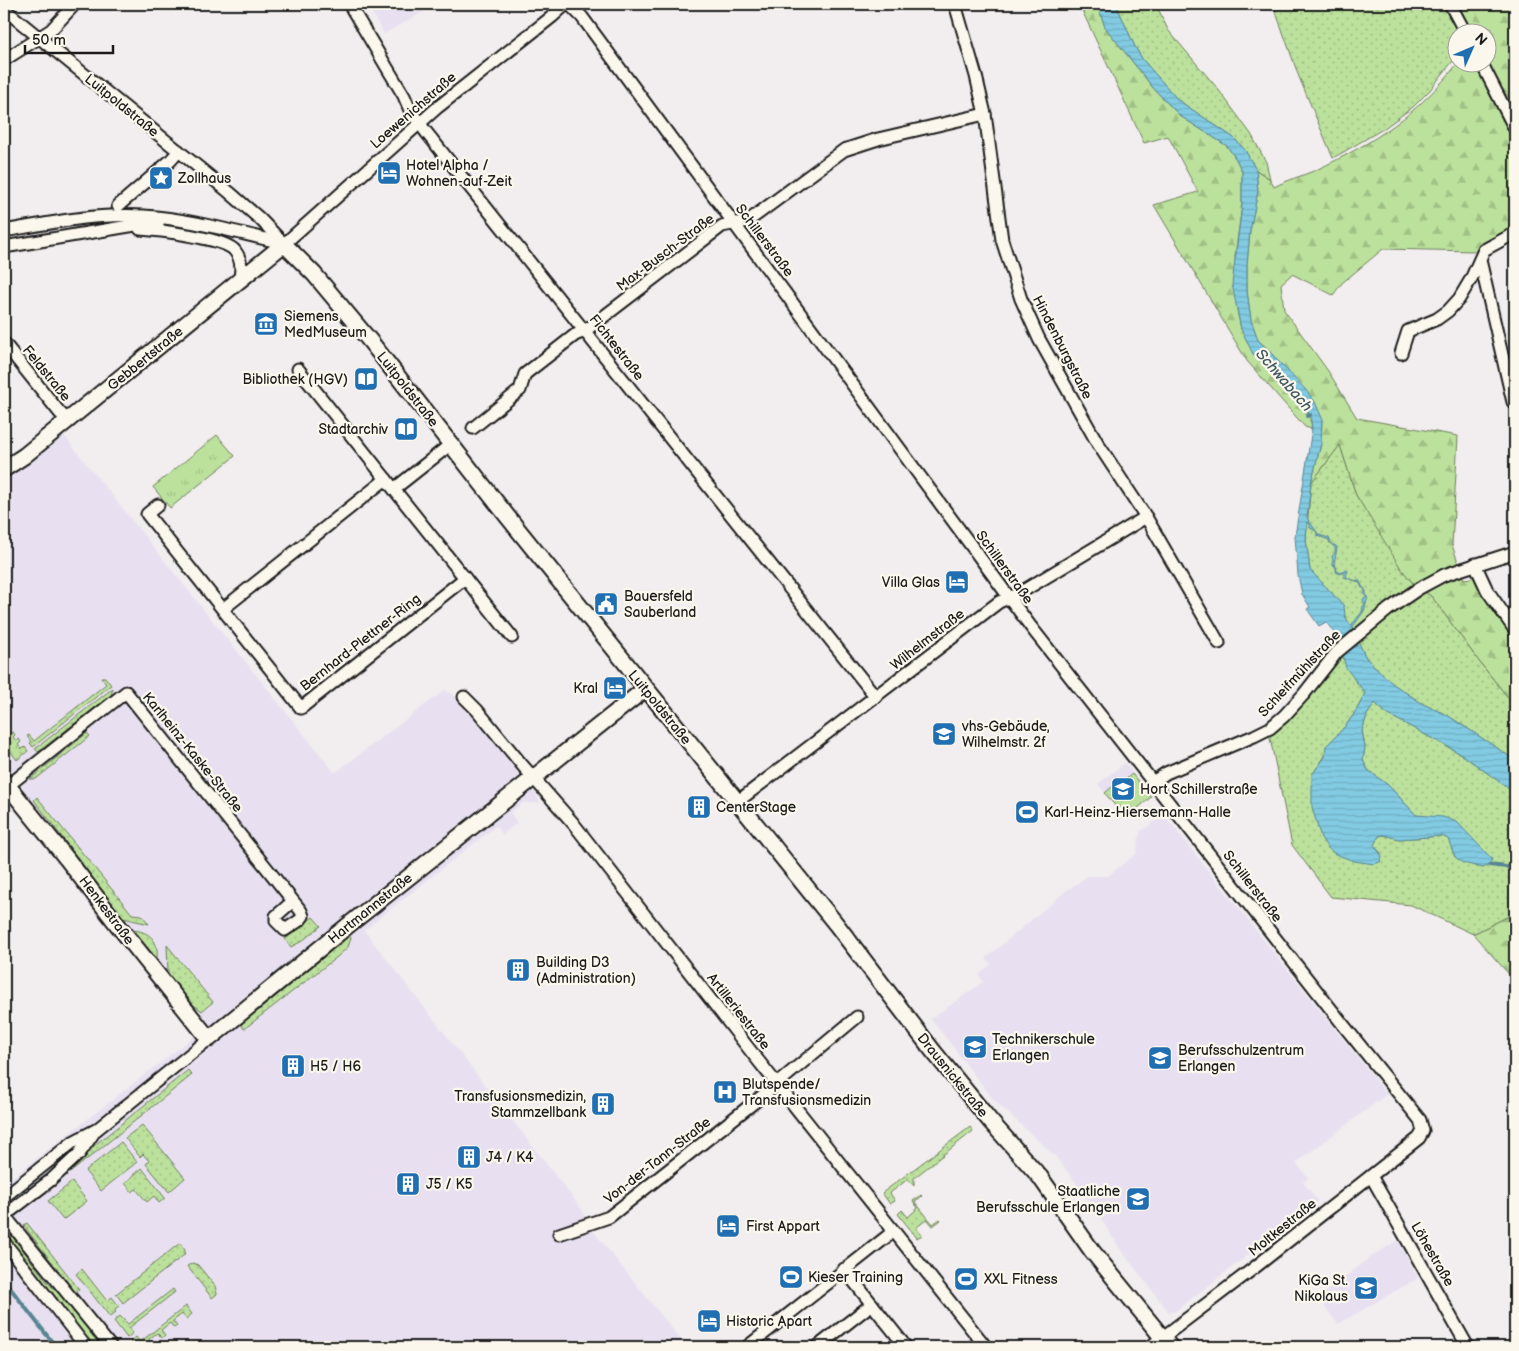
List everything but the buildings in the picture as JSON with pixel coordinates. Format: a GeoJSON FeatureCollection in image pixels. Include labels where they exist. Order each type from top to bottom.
{"type":"FeatureCollection","features":[{"type":"Feature","properties":{"kind":"main road","name":"Gebbertstraße"},"geometry":{"type":"LineString","coordinates":[[4,469],[24,456],[284,244]]}},
{"type":"Feature","properties":{"kind":"main road","name":"Luitpoldstraße"},"geometry":{"type":"LineString","coordinates":[[284,244],[303,262],[345,310],[645,689],[737,802]]}},
{"type":"Feature","properties":{"kind":"main road","name":"Hartmannstraße"},"geometry":{"type":"LineString","coordinates":[[209,1039],[351,923],[645,689]]}},
{"type":"Feature","properties":{"kind":"main road","name":"Henkestraße"},"geometry":{"type":"LineString","coordinates":[[5,785],[68,859],[116,924],[209,1039]]}},
{"type":"Feature","properties":{"kind":"main road","name":"Drausnickstraße"},"geometry":{"type":"LineString","coordinates":[[737,802],[853,945],[888,994],[933,1051],[991,1122],[1040,1177],[1161,1344]]}},
{"type":"Feature","properties":{"kind":"street"},"geometry":{"type":"LineString","coordinates":[[4,60],[51,30],[75,4]]}},
{"type":"Feature","properties":{"kind":"street","name":"Fichtestraße"},"geometry":{"type":"LineString","coordinates":[[349,4],[404,96],[410,110],[876,698]]}},
{"type":"Feature","properties":{"kind":"street","name":"Loewenichstraße"},"geometry":{"type":"LineString","coordinates":[[284,244],[420,122],[568,4]]}},
{"type":"Feature","properties":{"kind":"street","name":"Schillerstraße"},"geometry":{"type":"LineString","coordinates":[[568,4],[582,17],[1031,627],[1420,1120],[1423,1131],[1419,1138]]}},
{"type":"Feature","properties":{"kind":"street","name":"Hindenburgstraße"},"geometry":{"type":"LineString","coordinates":[[955,4],[985,114],[1002,240],[1021,300],[1039,339],[1098,444],[1146,517],[1219,643]]}},
{"type":"Feature","properties":{"kind":"street"},"geometry":{"type":"LineString","coordinates":[[1450,4],[1460,22]]}},
{"type":"Feature","properties":{"kind":"street","name":"Luitpoldstraße"},"geometry":{"type":"LineString","coordinates":[[4,9],[179,151],[260,219],[284,244]]}},
{"type":"Feature","properties":{"kind":"street"},"geometry":{"type":"LineString","coordinates":[[1486,72],[1515,129]]}},
{"type":"Feature","properties":{"kind":"street","name":"Max-Busch-Straße"},"geometry":{"type":"LineString","coordinates":[[473,428],[520,390],[525,374],[575,336],[585,331],[722,226],[748,222],[844,150],[878,139],[985,114]]}},
{"type":"Feature","properties":{"kind":"street"},"geometry":{"type":"LineString","coordinates":[[118,206],[179,151]]}},
{"type":"Feature","properties":{"kind":"street"},"geometry":{"type":"LineString","coordinates":[[4,231],[99,217],[143,216],[229,230],[284,244]]}},
{"type":"Feature","properties":{"kind":"street"},"geometry":{"type":"LineString","coordinates":[[99,217],[100,230]]}},
{"type":"Feature","properties":{"kind":"street"},"geometry":{"type":"LineString","coordinates":[[4,247],[100,230],[126,228],[170,219]]}},
{"type":"Feature","properties":{"kind":"street"},"geometry":{"type":"LineString","coordinates":[[126,228],[172,232],[232,247],[236,251],[241,267],[238,281]]}},
{"type":"Feature","properties":{"kind":"street"},"geometry":{"type":"LineString","coordinates":[[1401,353],[1408,331],[1437,319],[1454,305],[1471,279],[1484,250],[1515,233]]}},
{"type":"Feature","properties":{"kind":"street"},"geometry":{"type":"LineString","coordinates":[[1480,260],[1513,402]]}},
{"type":"Feature","properties":{"kind":"street","name":"Feldstraße"},"geometry":{"type":"LineString","coordinates":[[4,344],[60,413],[68,420]]}},
{"type":"Feature","properties":{"kind":"street"},"geometry":{"type":"LineString","coordinates":[[298,369],[512,637]]}},
{"type":"Feature","properties":{"kind":"street"},"geometry":{"type":"LineString","coordinates":[[394,489],[451,444]]}},
{"type":"Feature","properties":{"kind":"street"},"geometry":{"type":"LineString","coordinates":[[223,609],[386,479]]}},
{"type":"Feature","properties":{"kind":"street","name":"Bernhard-Plettner-Ring"},"geometry":{"type":"LineString","coordinates":[[158,505],[147,514],[301,708],[464,578]]}},
{"type":"Feature","properties":{"kind":"street","name":"Wilhelmstraße"},"geometry":{"type":"LineString","coordinates":[[737,802],[876,698],[999,602],[1018,594],[1146,517]]}},
{"type":"Feature","properties":{"kind":"street","name":"Schleifmühlstraße"},"geometry":{"type":"LineString","coordinates":[[1153,782],[1166,773],[1270,728],[1304,694],[1337,652],[1389,609],[1418,589],[1444,575],[1515,552]]}},
{"type":"Feature","properties":{"kind":"street"},"geometry":{"type":"LineString","coordinates":[[1475,564],[1487,590],[1515,630]]}},
{"type":"Feature","properties":{"kind":"street","name":"Karlheinz-Kaske-Straße"},"geometry":{"type":"LineString","coordinates":[[5,785],[126,692],[293,901]]}},
{"type":"Feature","properties":{"kind":"street","name":"Artilleriestraße"},"geometry":{"type":"LineString","coordinates":[[464,697],[573,823],[776,1083],[986,1347]]}},
{"type":"Feature","properties":{"kind":"street","name":"Von-der-Tann-Straße"},"geometry":{"type":"LineString","coordinates":[[559,1234],[609,1217],[857,1017]]}},
{"type":"Feature","properties":{"kind":"street","name":"Hartmannstraße"},"geometry":{"type":"LineString","coordinates":[[4,1197],[73,1142],[96,1130],[209,1039]]}},
{"type":"Feature","properties":{"kind":"street","name":"Hartmannstraße"},"geometry":{"type":"LineString","coordinates":[[4,1216],[51,1180],[79,1154],[96,1130]]}},
{"type":"Feature","properties":{"kind":"street","name":"Moltkestraße"},"geometry":{"type":"LineString","coordinates":[[1161,1344],[1248,1272],[1419,1138]]}},
{"type":"Feature","properties":{"kind":"street","name":"Löhestraße"},"geometry":{"type":"LineString","coordinates":[[1371,1176],[1468,1347]]}},
{"type":"Feature","properties":{"kind":"street"},"geometry":{"type":"LineString","coordinates":[[4,1216],[60,1285],[74,1299],[111,1347]]}},
{"type":"Feature","properties":{"kind":"street"},"geometry":{"type":"LineString","coordinates":[[747,1347],[894,1231]]}},
{"type":"Feature","properties":{"kind":"street"},"geometry":{"type":"LineString","coordinates":[[4,1242],[86,1347]]}},
{"type":"Feature","properties":{"kind":"street"},"geometry":{"type":"LineString","coordinates":[[844,1269],[906,1347]]}},
{"type":"Feature","properties":{"kind":"street"},"geometry":{"type":"LineString","coordinates":[[817,1347],[872,1304]]}},
{"type":"Feature","properties":{"kind":"shaded area"},"geometry":{"type":"Polygon","coordinates":[[[367,4],[437,4],[384,34],[367,4]]]}},
{"type":"Feature","properties":{"kind":"shaded area"},"geometry":{"type":"Polygon","coordinates":[[[61,432],[335,773],[445,690],[467,704],[528,779],[540,803],[523,803],[510,813],[517,823],[503,835],[496,826],[364,930],[583,1211],[585,1221],[687,1347],[4,1347],[4,1184],[201,1031],[4,782],[4,476],[61,432]]]}},
{"type":"Feature","properties":{"kind":"shaded area","name":"Hort Schillerstraße"},"geometry":{"type":"Polygon","coordinates":[[[1125,763],[1151,797],[1137,809],[1116,807],[1098,784],[1125,763]]]}},
{"type":"Feature","properties":{"kind":"shaded area","name":"Berufsschulzentrum Erlangen"},"geometry":{"type":"Polygon","coordinates":[[[1164,815],[1387,1094],[1296,1163],[1308,1178],[1303,1182],[1318,1201],[1174,1312],[1169,1312],[1120,1249],[1087,1197],[1056,1157],[994,1100],[931,1019],[983,982],[979,975],[991,964],[986,958],[1066,891],[1088,876],[1108,876],[1136,854],[1140,832],[1164,815]]]}},
{"type":"Feature","properties":{"kind":"shaded area","name":"KiGa St. Nikolaus"},"geometry":{"type":"Polygon","coordinates":[[[1398,1240],[1418,1278],[1338,1324],[1318,1298],[1368,1259],[1398,1240]]]}},
{"type":"Feature","properties":{"kind":"green space"},"geometry":{"type":"Polygon","coordinates":[[[1079,4],[1100,4],[1100,12],[1105,27],[1154,89],[1180,116],[1227,146],[1236,159],[1242,171],[1242,205],[1235,256],[1237,310],[1241,329],[1306,408],[1310,415],[1312,429],[1305,427],[1247,361],[1154,205],[1198,192],[1168,136],[1144,143],[1079,4]]]}},
{"type":"Feature","properties":{"kind":"green space"},"geometry":{"type":"Polygon","coordinates":[[[1116,4],[1156,4],[1168,30],[1218,89],[1251,134],[1266,162],[1270,179],[1256,170],[1245,150],[1234,138],[1178,100],[1167,89],[1143,60],[1135,47],[1116,4]]]}},
{"type":"Feature","properties":{"kind":"green space"},"geometry":{"type":"Polygon","coordinates":[[[1273,4],[1446,4],[1455,22],[1446,22],[1446,70],[1430,90],[1413,107],[1383,129],[1333,158],[1299,77],[1273,4]]]}},
{"type":"Feature","properties":{"kind":"green space"},"geometry":{"type":"Polygon","coordinates":[[[1456,4],[1515,4],[1515,115],[1492,72],[1496,72],[1496,22],[1466,22],[1456,4]]]}},
{"type":"Feature","properties":{"kind":"green space"},"geometry":{"type":"Polygon","coordinates":[[[1450,72],[1481,72],[1515,140],[1515,230],[1475,251],[1383,249],[1342,283],[1333,295],[1292,274],[1281,284],[1284,310],[1328,371],[1357,418],[1458,436],[1452,545],[1464,579],[1477,577],[1506,625],[1515,636],[1515,706],[1481,664],[1432,597],[1411,581],[1400,567],[1356,495],[1340,445],[1311,483],[1321,444],[1322,418],[1269,350],[1258,340],[1251,320],[1247,291],[1250,231],[1258,191],[1256,170],[1270,179],[1274,187],[1316,170],[1376,138],[1411,112],[1450,72]]]}},
{"type":"Feature","properties":{"kind":"green space"},"geometry":{"type":"Polygon","coordinates":[[[217,435],[235,456],[170,508],[153,487],[217,435]]]}},
{"type":"Feature","properties":{"kind":"green space"},"geometry":{"type":"Polygon","coordinates":[[[1340,445],[1356,495],[1411,581],[1432,597],[1481,664],[1515,706],[1515,760],[1447,715],[1423,704],[1393,684],[1366,658],[1345,616],[1310,570],[1306,539],[1311,483],[1340,445]]]}},
{"type":"Feature","properties":{"kind":"green space"},"geometry":{"type":"Polygon","coordinates":[[[1340,648],[1354,679],[1365,693],[1348,722],[1326,746],[1325,756],[1312,775],[1380,862],[1381,853],[1373,845],[1379,836],[1384,835],[1399,839],[1442,836],[1448,838],[1455,857],[1483,868],[1423,816],[1416,815],[1389,786],[1367,769],[1363,760],[1365,747],[1362,731],[1367,715],[1375,703],[1387,714],[1461,754],[1515,793],[1515,913],[1473,934],[1411,905],[1331,897],[1292,845],[1269,733],[1340,648]]]}},
{"type":"Feature","properties":{"kind":"green space"},"geometry":{"type":"Polygon","coordinates":[[[101,677],[105,677],[111,685],[33,747],[27,736],[29,735],[34,741],[106,684],[101,677]]]}},
{"type":"Feature","properties":{"kind":"green space"},"geometry":{"type":"Polygon","coordinates":[[[113,688],[111,695],[38,752],[35,749],[113,688]]]}},
{"type":"Feature","properties":{"kind":"green space"},"geometry":{"type":"Polygon","coordinates":[[[7,724],[9,727],[7,729],[10,733],[13,732],[15,735],[13,737],[16,741],[19,739],[21,742],[18,745],[22,749],[25,747],[28,751],[17,760],[4,743],[4,726],[7,724]]]}},
{"type":"Feature","properties":{"kind":"green space"},"geometry":{"type":"Polygon","coordinates":[[[87,733],[90,736],[36,779],[30,779],[87,733]]]}},
{"type":"Feature","properties":{"kind":"green space","name":"Hort Schillerstraße"},"geometry":{"type":"Polygon","coordinates":[[[1132,774],[1151,797],[1137,809],[1116,807],[1105,793],[1113,786],[1115,788],[1132,774]]]}},
{"type":"Feature","properties":{"kind":"green space"},"geometry":{"type":"Polygon","coordinates":[[[37,797],[132,914],[142,915],[149,924],[123,918],[34,800],[37,797]]]}},
{"type":"Feature","properties":{"kind":"green space"},"geometry":{"type":"Polygon","coordinates":[[[1515,913],[1515,981],[1473,934],[1515,913]]]}},
{"type":"Feature","properties":{"kind":"green space"},"geometry":{"type":"Polygon","coordinates":[[[313,917],[321,926],[291,947],[285,939],[313,917]]]}},
{"type":"Feature","properties":{"kind":"green space"},"geometry":{"type":"Polygon","coordinates":[[[135,930],[145,933],[153,939],[157,947],[157,959],[134,932],[135,930]]]}},
{"type":"Feature","properties":{"kind":"green space"},"geometry":{"type":"Polygon","coordinates":[[[349,935],[351,938],[348,947],[337,957],[244,1029],[241,1024],[349,935]]]}},
{"type":"Feature","properties":{"kind":"green space"},"geometry":{"type":"Polygon","coordinates":[[[167,945],[213,1002],[202,1011],[191,1003],[168,974],[167,945]]]}},
{"type":"Feature","properties":{"kind":"green space"},"geometry":{"type":"Polygon","coordinates":[[[188,1070],[192,1075],[69,1172],[96,1144],[188,1070]]]}},
{"type":"Feature","properties":{"kind":"green space"},"geometry":{"type":"Polygon","coordinates":[[[142,1125],[185,1178],[169,1192],[146,1164],[149,1161],[143,1154],[140,1157],[125,1138],[142,1125]]]}},
{"type":"Feature","properties":{"kind":"green space"},"geometry":{"type":"Polygon","coordinates":[[[970,1127],[973,1131],[914,1178],[914,1186],[908,1179],[890,1193],[895,1201],[890,1204],[882,1193],[970,1127]]]}},
{"type":"Feature","properties":{"kind":"green space"},"geometry":{"type":"Polygon","coordinates":[[[121,1142],[137,1162],[101,1191],[85,1171],[121,1142]]]}},
{"type":"Feature","properties":{"kind":"green space"},"geometry":{"type":"Polygon","coordinates":[[[142,1168],[165,1198],[159,1203],[154,1196],[147,1202],[136,1189],[132,1192],[125,1183],[142,1168]]]}},
{"type":"Feature","properties":{"kind":"green space"},"geometry":{"type":"Polygon","coordinates":[[[72,1182],[87,1201],[63,1220],[48,1201],[72,1182]]]}},
{"type":"Feature","properties":{"kind":"green space"},"geometry":{"type":"Polygon","coordinates":[[[921,1195],[915,1202],[933,1224],[941,1220],[933,1226],[927,1219],[916,1228],[922,1235],[917,1238],[898,1214],[902,1210],[908,1217],[918,1208],[913,1201],[921,1195]]]}},
{"type":"Feature","properties":{"kind":"green space"},"geometry":{"type":"Polygon","coordinates":[[[27,1223],[79,1289],[75,1292],[27,1230],[24,1225],[27,1223]]]}},
{"type":"Feature","properties":{"kind":"green space"},"geometry":{"type":"Polygon","coordinates":[[[11,1235],[49,1284],[74,1308],[104,1347],[93,1347],[7,1238],[11,1235]]]}},
{"type":"Feature","properties":{"kind":"green space"},"geometry":{"type":"Polygon","coordinates":[[[180,1243],[185,1250],[184,1255],[123,1303],[116,1294],[180,1243]]]}},
{"type":"Feature","properties":{"kind":"green space"},"geometry":{"type":"Polygon","coordinates":[[[193,1263],[198,1265],[215,1286],[217,1294],[212,1298],[187,1266],[193,1263]]]}},
{"type":"Feature","properties":{"kind":"green space"},"geometry":{"type":"Polygon","coordinates":[[[82,1269],[107,1301],[112,1297],[119,1306],[110,1317],[76,1274],[82,1269]]]}},
{"type":"Feature","properties":{"kind":"green space"},"geometry":{"type":"Polygon","coordinates":[[[173,1289],[175,1292],[129,1328],[133,1333],[127,1338],[114,1321],[120,1316],[128,1324],[173,1289]]]}},
{"type":"Feature","properties":{"kind":"green space"},"geometry":{"type":"Polygon","coordinates":[[[186,1306],[192,1314],[186,1319],[182,1314],[173,1321],[177,1326],[174,1328],[170,1323],[161,1330],[165,1335],[162,1338],[157,1333],[149,1339],[153,1345],[150,1347],[134,1347],[130,1342],[136,1337],[140,1342],[186,1306]]]}},
{"type":"Feature","properties":{"kind":"water","name":"Schwabach"},"geometry":{"type":"Polygon","coordinates":[[[1100,4],[1116,4],[1135,47],[1143,60],[1178,100],[1234,138],[1245,150],[1256,170],[1258,191],[1250,231],[1247,265],[1247,291],[1251,320],[1258,340],[1305,389],[1315,402],[1322,418],[1321,444],[1311,483],[1307,518],[1319,535],[1329,538],[1332,545],[1329,540],[1318,536],[1316,531],[1310,528],[1310,524],[1307,522],[1306,539],[1310,570],[1344,606],[1345,616],[1351,626],[1365,605],[1363,599],[1367,597],[1364,595],[1364,589],[1366,591],[1368,597],[1364,611],[1352,628],[1366,658],[1393,684],[1423,704],[1447,715],[1515,760],[1515,793],[1461,754],[1387,714],[1375,703],[1367,715],[1362,731],[1365,747],[1363,760],[1367,769],[1389,786],[1416,815],[1443,817],[1457,822],[1492,859],[1489,865],[1483,868],[1463,863],[1455,857],[1448,839],[1442,836],[1399,839],[1384,835],[1379,836],[1374,845],[1382,856],[1380,862],[1374,864],[1354,861],[1335,854],[1321,838],[1312,807],[1312,775],[1325,757],[1326,746],[1349,722],[1365,693],[1346,668],[1338,638],[1326,622],[1319,626],[1307,609],[1310,607],[1302,594],[1298,575],[1295,536],[1312,429],[1310,415],[1289,389],[1253,354],[1241,329],[1232,284],[1242,205],[1242,171],[1236,159],[1227,146],[1180,116],[1154,89],[1105,27],[1100,12],[1100,4]]]}},
{"type":"Feature","properties":{"kind":"water"},"geometry":{"type":"Polygon","coordinates":[[[1332,545],[1335,545],[1337,548],[1334,564],[1336,566],[1337,571],[1340,573],[1347,570],[1346,576],[1349,579],[1344,577],[1345,572],[1340,574],[1336,572],[1336,568],[1332,563],[1335,548],[1332,545]]]}},
{"type":"Feature","properties":{"kind":"waterway"},"geometry":{"type":"LineString","coordinates":[[1489,865],[1515,868]]}},
{"type":"Feature","properties":{"kind":"waterway"},"geometry":{"type":"LineString","coordinates":[[4,1280],[56,1347]]}},
{"type":"Feature","properties":{"kind":"place","name":"Hotel Alpha / Wohnen-auf-Zeit"},"geometry":{"type":"Point","coordinates":[389,173]}},
{"type":"Feature","properties":{"kind":"place","name":"Zollhaus"},"geometry":{"type":"Point","coordinates":[161,178]}},
{"type":"Feature","properties":{"kind":"place","name":"Siemens MedMuseum"},"geometry":{"type":"Point","coordinates":[266,324]}},
{"type":"Feature","properties":{"kind":"place","name":"Bibliothek (HGV)"},"geometry":{"type":"Point","coordinates":[366,379]}},
{"type":"Feature","properties":{"kind":"place","name":"Stadtarchiv"},"geometry":{"type":"Point","coordinates":[406,429]}},
{"type":"Feature","properties":{"kind":"place","name":"Villa Glas"},"geometry":{"type":"Point","coordinates":[957,582]}},
{"type":"Feature","properties":{"kind":"place","name":"Bauersfeld Sauberland"},"geometry":{"type":"Point","coordinates":[606,604]}},
{"type":"Feature","properties":{"kind":"place","name":"Kral"},"geometry":{"type":"Point","coordinates":[615,688]}},
{"type":"Feature","properties":{"kind":"place","name":"vhs-Gebäude, Wilhelmstr. 2f"},"geometry":{"type":"Point","coordinates":[944,734]}},
{"type":"Feature","properties":{"kind":"place","name":"Hort Schillerstraße"},"geometry":{"type":"Point","coordinates":[1123,789]}},
{"type":"Feature","properties":{"kind":"place","name":"CenterStage"},"geometry":{"type":"Point","coordinates":[699,807]}},
{"type":"Feature","properties":{"kind":"place","name":"Karl-Heinz-Hiersemann-Halle"},"geometry":{"type":"Point","coordinates":[1027,812]}},
{"type":"Feature","properties":{"kind":"place","name":"Building D3 (Administration)"},"geometry":{"type":"Point","coordinates":[518,970]}},
{"type":"Feature","properties":{"kind":"place","name":"Technikerschule Erlangen"},"geometry":{"type":"Point","coordinates":[975,1047]}},
{"type":"Feature","properties":{"kind":"place","name":"Berufsschulzentrum Erlangen"},"geometry":{"type":"Point","coordinates":[1160,1058]}},
{"type":"Feature","properties":{"kind":"place","name":"H5 / H6"},"geometry":{"type":"Point","coordinates":[293,1066]}},
{"type":"Feature","properties":{"kind":"place","name":"Blutspende/ Transfusionsmedizin"},"geometry":{"type":"Point","coordinates":[725,1092]}},
{"type":"Feature","properties":{"kind":"place","name":"Transfusionsmedizin, Stammzellbank"},"geometry":{"type":"Point","coordinates":[603,1104]}},
{"type":"Feature","properties":{"kind":"place","name":"J4 / K4"},"geometry":{"type":"Point","coordinates":[469,1157]}},
{"type":"Feature","properties":{"kind":"place","name":"J5 / K5"},"geometry":{"type":"Point","coordinates":[408,1184]}},
{"type":"Feature","properties":{"kind":"place","name":"Staatliche Berufsschule Erlangen"},"geometry":{"type":"Point","coordinates":[1138,1199]}},
{"type":"Feature","properties":{"kind":"place","name":"First Appart"},"geometry":{"type":"Point","coordinates":[728,1226]}},
{"type":"Feature","properties":{"kind":"place","name":"Kieser Training"},"geometry":{"type":"Point","coordinates":[791,1277]}},
{"type":"Feature","properties":{"kind":"place","name":"XXL Fitness"},"geometry":{"type":"Point","coordinates":[966,1279]}},
{"type":"Feature","properties":{"kind":"place","name":"KiGa St. Nikolaus"},"geometry":{"type":"Point","coordinates":[1366,1288]}},
{"type":"Feature","properties":{"kind":"place","name":"Historic Apart"},"geometry":{"type":"Point","coordinates":[709,1321]}}]}
